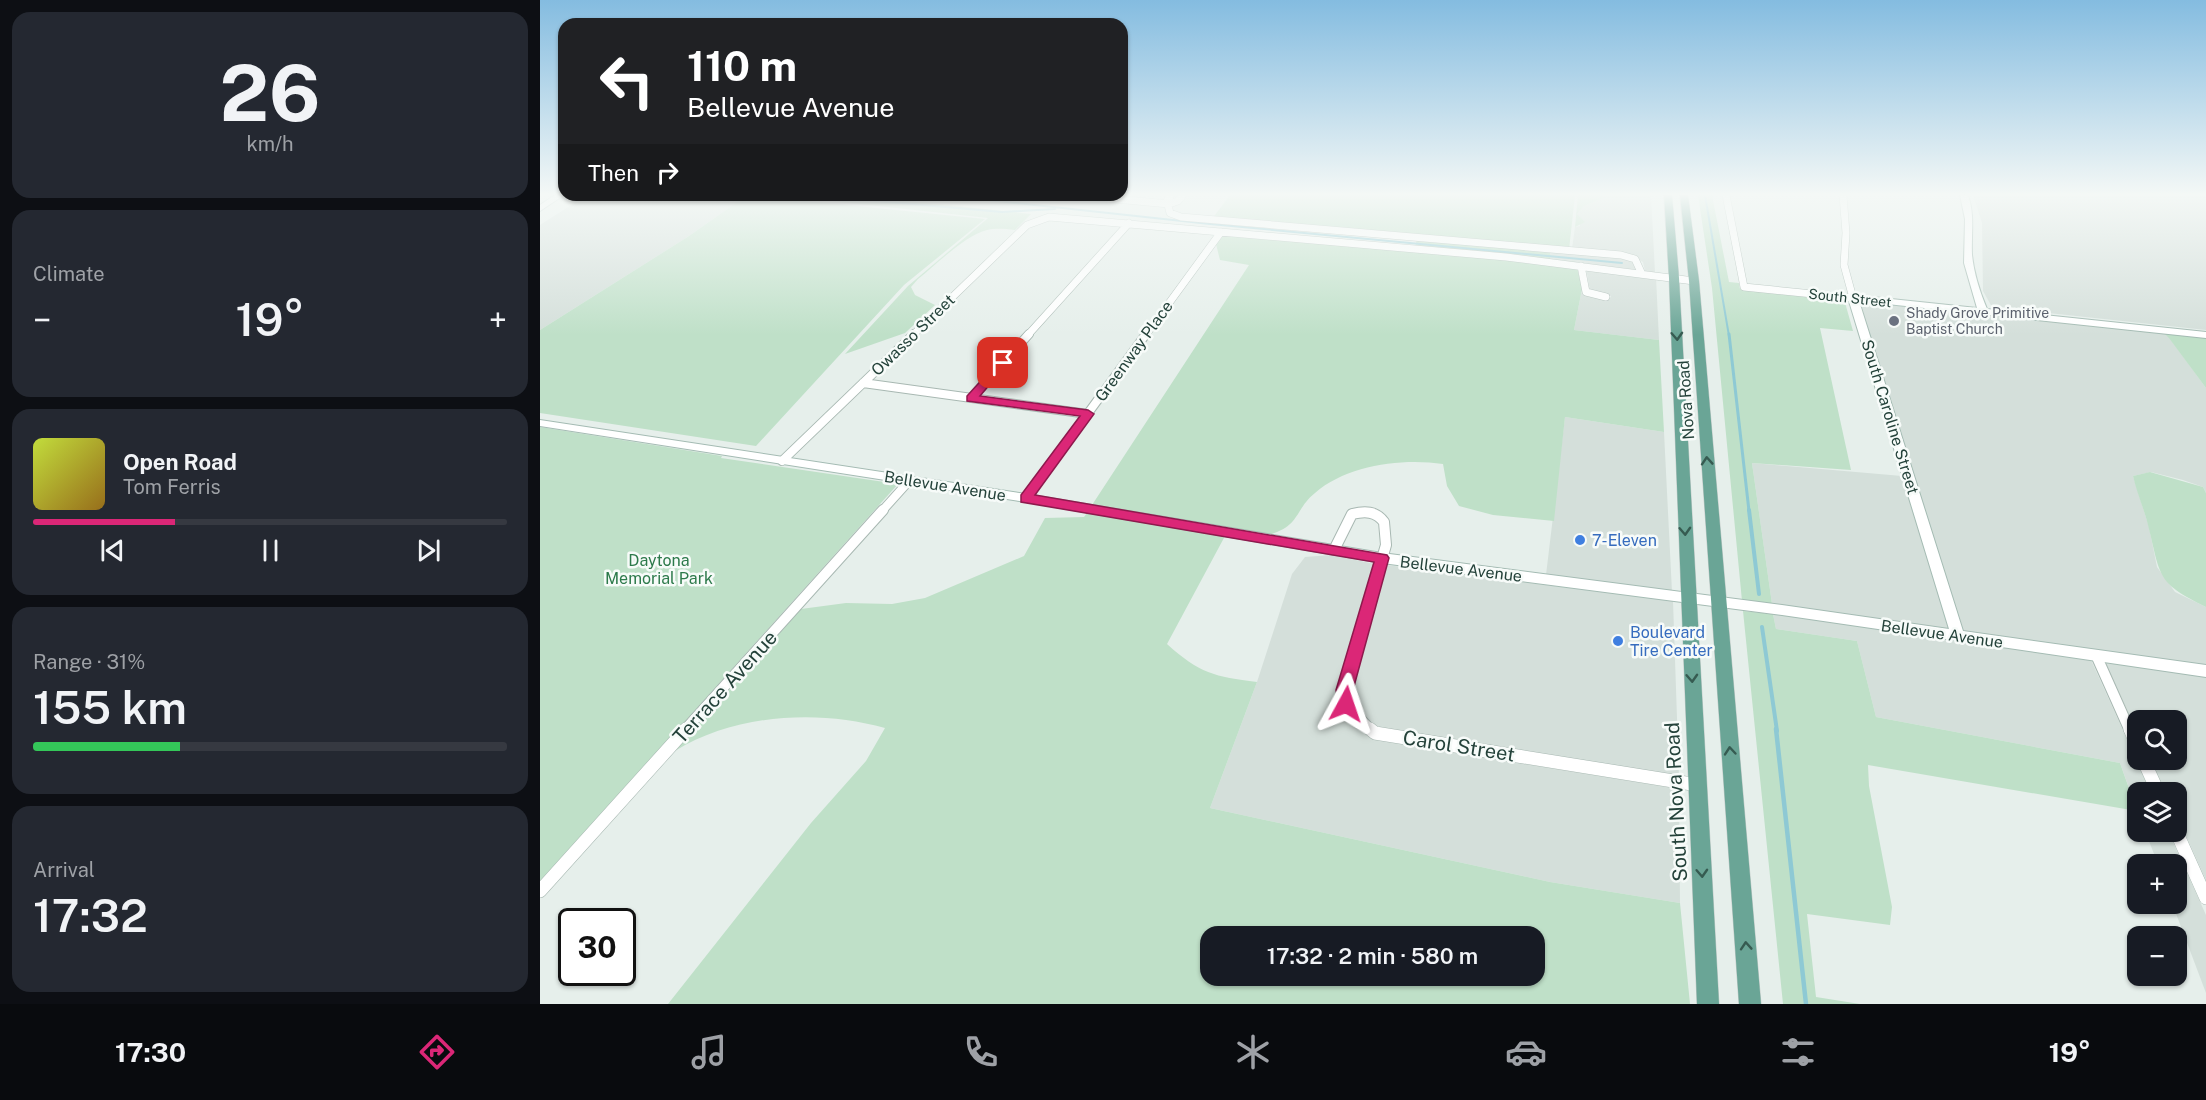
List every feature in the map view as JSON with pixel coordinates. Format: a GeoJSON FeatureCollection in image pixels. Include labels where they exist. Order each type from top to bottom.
{"type":"FeatureCollection","features":[{"type":"Feature","properties":{"kind":"main road","name":"Nova Road"},"geometry":{"type":"LineString","coordinates":[[1671,242],[1689,598]]}},
{"type":"Feature","properties":{"kind":"main road","name":"Nova Road"},"geometry":{"type":"LineString","coordinates":[[1689,242],[1718,603]]}},
{"type":"Feature","properties":{"kind":"main road","name":"South Nova Road"},"geometry":{"type":"LineString","coordinates":[[1689,598],[1708,1004]]}},
{"type":"Feature","properties":{"kind":"main road"},"geometry":{"type":"LineString","coordinates":[[1718,603],[1750,1004]]}},
{"type":"Feature","properties":{"kind":"street","name":"Owasso Street"},"geometry":{"type":"LineString","coordinates":[[782,461],[1010,242]]}},
{"type":"Feature","properties":{"kind":"street"},"geometry":{"type":"LineString","coordinates":[[971,399],[1112,242]]}},
{"type":"Feature","properties":{"kind":"street","name":"Greenway Place"},"geometry":{"type":"LineString","coordinates":[[1026,498],[1214,242]]}},
{"type":"Feature","properties":{"kind":"street"},"geometry":{"type":"LineString","coordinates":[[1325,242],[1581,266],[1694,281]]}},
{"type":"Feature","properties":{"kind":"street"},"geometry":{"type":"LineString","coordinates":[[1469,242],[1621,255],[1635,258],[1640,263],[1641,273]]}},
{"type":"Feature","properties":{"kind":"street","name":"South Street"},"geometry":{"type":"LineString","coordinates":[[1735,242],[1744,287],[2206,335]]}},
{"type":"Feature","properties":{"kind":"street","name":"South Caroline Street"},"geometry":{"type":"LineString","coordinates":[[1845,242],[1844,265],[1852,298],[1958,636]]}},
{"type":"Feature","properties":{"kind":"street"},"geometry":{"type":"LineString","coordinates":[[1969,242],[1968,256],[1971,279],[1983,311]]}},
{"type":"Feature","properties":{"kind":"street"},"geometry":{"type":"LineString","coordinates":[[1581,266],[1586,292],[1606,297]]}},
{"type":"Feature","properties":{"kind":"street"},"geometry":{"type":"LineString","coordinates":[[863,383],[1088,414]]}},
{"type":"Feature","properties":{"kind":"street","name":"Bellevue Avenue"},"geometry":{"type":"LineString","coordinates":[[540,423],[1026,498],[1382,558],[1689,598],[2206,671]]}},
{"type":"Feature","properties":{"kind":"street","name":"Terrace Avenue"},"geometry":{"type":"LineString","coordinates":[[540,891],[909,481]]}},
{"type":"Feature","properties":{"kind":"street","name":"Carol Street"},"geometry":{"type":"LineString","coordinates":[[1334,550],[1352,514],[1371,513],[1383,520],[1387,526],[1389,533],[1344,690],[1346,704],[1352,716],[1375,733],[1698,785]]}},
{"type":"Feature","properties":{"kind":"street"},"geometry":{"type":"LineString","coordinates":[[2096,655],[2127,723]]}},
{"type":"Feature","properties":{"kind":"street"},"geometry":{"type":"LineString","coordinates":[[2181,842],[2206,898]]}},
{"type":"Feature","properties":{"kind":"shaded area"},"geometry":{"type":"Polygon","coordinates":[[[540,242],[680,242],[540,330],[540,242]]]}},
{"type":"Feature","properties":{"kind":"shaded area"},"geometry":{"type":"Polygon","coordinates":[[[1573,242],[1653,242],[1655,273],[1645,271],[1643,262],[1631,255],[1572,249],[1573,242]]]}},
{"type":"Feature","properties":{"kind":"shaded area"},"geometry":{"type":"Polygon","coordinates":[[[1982,242],[2206,242],[2206,330],[1992,307],[1983,291],[1982,242]]]}},
{"type":"Feature","properties":{"kind":"shaded area"},"geometry":{"type":"Polygon","coordinates":[[[1550,251],[1620,257],[1632,260],[1637,270],[1550,259],[1550,251]]]}},
{"type":"Feature","properties":{"kind":"shaded area"},"geometry":{"type":"Polygon","coordinates":[[[1586,268],[1656,277],[1659,340],[1574,330],[1582,289],[1583,294],[1590,297],[1609,300],[1611,296],[1590,291],[1586,268]]]}},
{"type":"Feature","properties":{"kind":"shaded area"},"geometry":{"type":"Polygon","coordinates":[[[1858,301],[2164,333],[2169,337],[2206,388],[2206,493],[2203,487],[2151,472],[2133,476],[2149,527],[2157,567],[2175,592],[2206,607],[2206,666],[1963,632],[1858,301]]]}},
{"type":"Feature","properties":{"kind":"shaded area"},"geometry":{"type":"Polygon","coordinates":[[[1565,417],[1664,432],[1672,592],[1546,575],[1565,417]]]}},
{"type":"Feature","properties":{"kind":"shaded area"},"geometry":{"type":"Polygon","coordinates":[[[1752,463],[1902,476],[1949,630],[1772,604],[1752,463]]]}},
{"type":"Feature","properties":{"kind":"shaded area"},"geometry":{"type":"Polygon","coordinates":[[[1331,555],[1375,564],[1338,689],[1340,705],[1348,720],[1373,739],[1679,789],[1680,903],[1550,882],[1210,808],[1257,682],[1292,574],[1305,557],[1331,555]]]}},
{"type":"Feature","properties":{"kind":"shaded area"},"geometry":{"type":"Polygon","coordinates":[[[1386,565],[1673,601],[1679,776],[1379,727],[1358,712],[1351,689],[1386,565]]]}},
{"type":"Feature","properties":{"kind":"shaded area"},"geometry":{"type":"Polygon","coordinates":[[[1773,614],[2091,660],[2127,739],[2127,770],[2141,770],[2146,782],[2127,782],[2120,763],[1876,717],[1857,641],[1776,629],[1773,614]]]}},
{"type":"Feature","properties":{"kind":"shaded area"},"geometry":{"type":"Polygon","coordinates":[[[2105,662],[2206,676],[2206,880],[2187,838],[2187,782],[2160,782],[2155,770],[2187,770],[2187,710],[2127,710],[2105,662]]]}},
{"type":"Feature","properties":{"kind":"shaded area"},"geometry":{"type":"Polygon","coordinates":[[[2149,842],[2173,842],[2178,854],[2154,854],[2149,842]]]}},
{"type":"Feature","properties":{"kind":"shaded area"},"geometry":{"type":"Polygon","coordinates":[[[2187,873],[2206,915],[2206,993],[2187,943],[2187,926],[2181,926],[2176,914],[2187,914],[2187,873]]]}},
{"type":"Feature","properties":{"kind":"green space"},"geometry":{"type":"Polygon","coordinates":[[[680,242],[957,242],[904,285],[756,446],[540,413],[540,330],[680,242]]]}},
{"type":"Feature","properties":{"kind":"green space"},"geometry":{"type":"Polygon","coordinates":[[[960,242],[964,242],[911,287],[915,295],[935,305],[905,333],[845,354],[908,286],[960,242]]]}},
{"type":"Feature","properties":{"kind":"green space"},"geometry":{"type":"Polygon","coordinates":[[[1218,242],[1307,242],[1577,267],[1582,289],[1574,330],[1659,340],[1664,432],[1565,417],[1554,521],[1493,515],[1459,506],[1447,486],[1443,464],[1427,462],[1393,463],[1343,476],[1328,483],[1308,499],[1286,527],[1268,535],[1092,505],[1249,265],[1220,260],[1218,242]]]}},
{"type":"Feature","properties":{"kind":"green space"},"geometry":{"type":"Polygon","coordinates":[[[1416,242],[1449,242],[1550,251],[1550,259],[1586,263],[1415,247],[1416,242]]]}},
{"type":"Feature","properties":{"kind":"green space"},"geometry":{"type":"Polygon","coordinates":[[[1475,242],[1570,242],[1569,250],[1475,242]]]}},
{"type":"Feature","properties":{"kind":"green space"},"geometry":{"type":"Polygon","coordinates":[[[1705,242],[1721,242],[1729,282],[1739,283],[1740,289],[1844,299],[1853,331],[1820,328],[1851,470],[1752,463],[1772,604],[1742,601],[1712,288],[1705,242]]]}},
{"type":"Feature","properties":{"kind":"green space"},"geometry":{"type":"Polygon","coordinates":[[[2164,333],[2206,337],[2206,388],[2169,338],[2164,333]]]}},
{"type":"Feature","properties":{"kind":"green space","name":"Daytona Memorial Park"},"geometry":{"type":"Polygon","coordinates":[[[540,427],[722,456],[721,458],[898,484],[540,883],[540,427]]]}},
{"type":"Feature","properties":{"kind":"green space"},"geometry":{"type":"Polygon","coordinates":[[[2150,472],[2203,487],[2206,493],[2206,607],[2170,585],[2160,569],[2133,476],[2150,472]]]}},
{"type":"Feature","properties":{"kind":"green space"},"geometry":{"type":"Polygon","coordinates":[[[1087,513],[1225,536],[1167,644],[1178,654],[1208,672],[1257,682],[1210,808],[1550,882],[1680,903],[1690,1004],[668,1004],[811,823],[866,761],[885,728],[832,718],[777,718],[724,729],[675,751],[801,609],[846,603],[892,604],[925,598],[1024,556],[1045,518],[1084,517],[1087,513]]]}},
{"type":"Feature","properties":{"kind":"green space"},"geometry":{"type":"Polygon","coordinates":[[[1743,611],[1773,614],[1776,629],[1857,641],[1876,717],[2120,763],[2127,783],[2127,809],[1868,765],[1869,786],[1892,907],[1890,925],[1807,914],[1816,997],[1860,1004],[1783,1004],[1743,611]]]}},
{"type":"Feature","properties":{"kind":"waterway"},"geometry":{"type":"LineString","coordinates":[[1399,242],[1622,263]]}},
{"type":"Feature","properties":{"kind":"waterway"},"geometry":{"type":"LineString","coordinates":[[1713,242],[1729,336]]}},
{"type":"Feature","properties":{"kind":"waterway"},"geometry":{"type":"LineString","coordinates":[[1729,334],[1749,511]]}},
{"type":"Feature","properties":{"kind":"waterway"},"geometry":{"type":"LineString","coordinates":[[1749,510],[1759,594]]}},
{"type":"Feature","properties":{"kind":"waterway"},"geometry":{"type":"LineString","coordinates":[[1762,627],[1777,731]]}},
{"type":"Feature","properties":{"kind":"waterway"},"geometry":{"type":"LineString","coordinates":[[1776,729],[1806,1004]]}},
{"type":"Feature","properties":{"kind":"place","name":"Shady Grove Primitive Baptist Church"},"geometry":{"type":"Point","coordinates":[1894,321]}},
{"type":"Feature","properties":{"kind":"place","name":"7-Eleven"},"geometry":{"type":"Point","coordinates":[1580,540]}},
{"type":"Feature","properties":{"kind":"place","name":"Boulevard Tire Center"},"geometry":{"type":"Point","coordinates":[1618,641]}},
{"type":"Feature","properties":{"kind":"route"},"geometry":{"type":"LineString","coordinates":[[1003,363],[971,399],[1088,414],[1026,498],[1382,558],[1344,690],[1346,704]]}}]}
